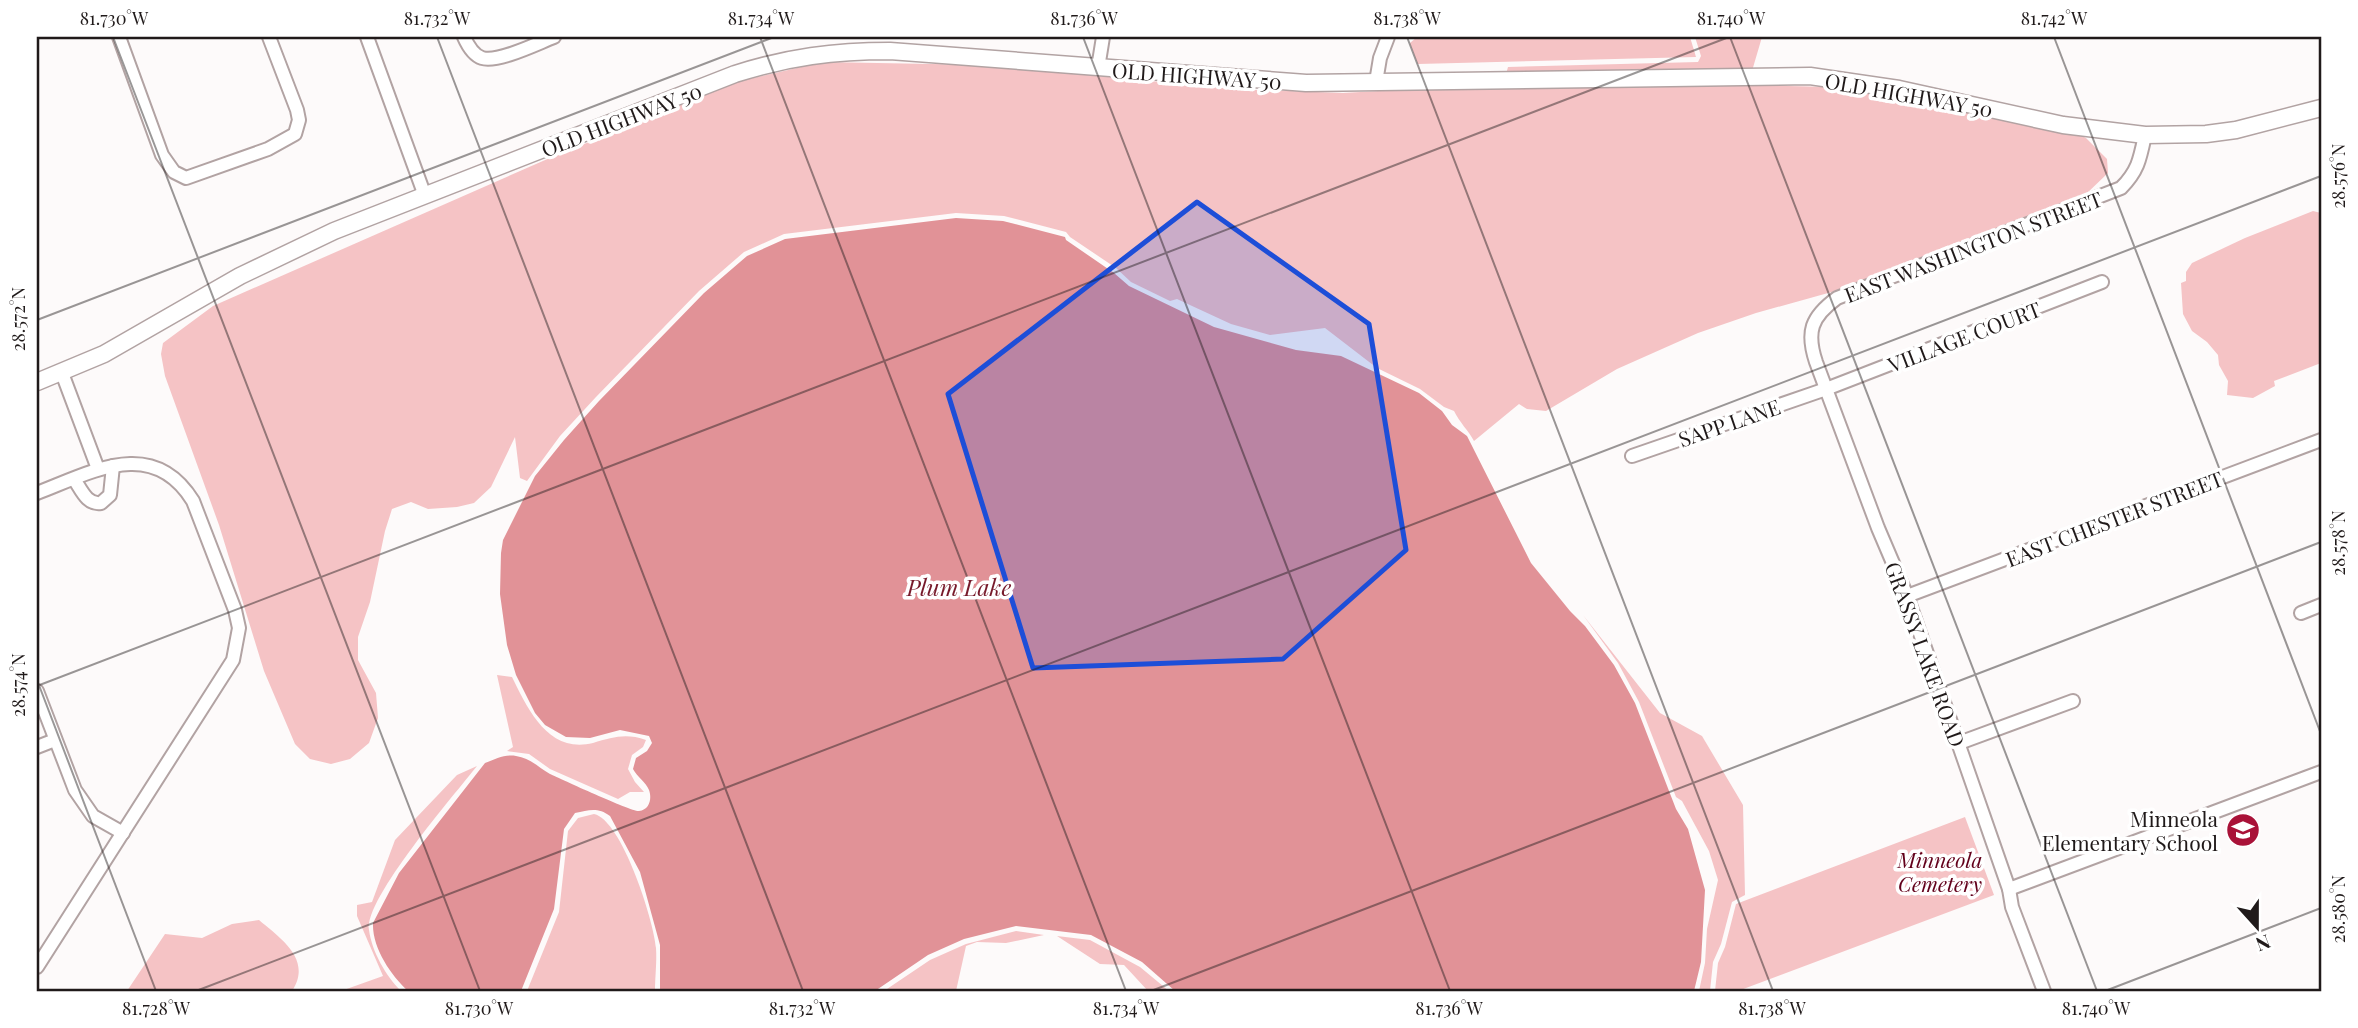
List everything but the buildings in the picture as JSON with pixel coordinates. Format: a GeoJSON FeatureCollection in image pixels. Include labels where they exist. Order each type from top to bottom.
{"type":"FeatureCollection","features":[{"type":"Feature","properties":{"kind":"main road","name":"OLD HIGHWAY 50"},"geometry":{"type":"LineString","coordinates":[[37,382],[127,342],[280,255],[334,231],[735,74],[800,56],[844,51],[890,51],[1306,83],[1810,76],[1899,89],[2063,125],[2145,135],[2206,134],[2252,127],[2321,108]]}},
{"type":"Feature","properties":{"kind":"street"},"geometry":{"type":"LineString","coordinates":[[119,37],[162,155],[174,172],[186,178],[268,149],[295,134],[299,120],[297,110],[269,37]]}},
{"type":"Feature","properties":{"kind":"street"},"geometry":{"type":"LineString","coordinates":[[366,37],[425,196]]}},
{"type":"Feature","properties":{"kind":"street"},"geometry":{"type":"LineString","coordinates":[[464,37],[477,55],[489,59],[554,37]]}},
{"type":"Feature","properties":{"kind":"street"},"geometry":{"type":"LineString","coordinates":[[1098,68],[1103,37]]}},
{"type":"Feature","properties":{"kind":"street"},"geometry":{"type":"LineString","coordinates":[[1376,82],[1380,58],[1388,37]]}},
{"type":"Feature","properties":{"kind":"street","name":"EAST WASHINGTON STREET"},"geometry":{"type":"LineString","coordinates":[[1816,319],[1823,308],[1837,298],[2121,188],[2133,176],[2140,160],[2145,135]]}},
{"type":"Feature","properties":{"kind":"street","name":"VILLAGE COURT"},"geometry":{"type":"LineString","coordinates":[[1826,389],[2102,282]]}},
{"type":"Feature","properties":{"kind":"street","name":"GRASSY LAKE ROAD"},"geometry":{"type":"LineString","coordinates":[[1816,319],[1810,334],[1812,349],[1878,528],[1907,596],[2009,889],[2012,907],[2044,991]]}},
{"type":"Feature","properties":{"kind":"street"},"geometry":{"type":"LineString","coordinates":[[62,373],[99,469]]}},
{"type":"Feature","properties":{"kind":"street","name":"SAPP LANE"},"geometry":{"type":"LineString","coordinates":[[1632,456],[1826,389]]}},
{"type":"Feature","properties":{"kind":"street","name":"EAST CHESTER STREET"},"geometry":{"type":"LineString","coordinates":[[1907,596],[2321,440]]}},
{"type":"Feature","properties":{"kind":"street"},"geometry":{"type":"LineString","coordinates":[[37,493],[113,466],[133,463],[167,472],[186,489],[193,501],[235,610],[239,628],[233,660],[38,964]]}},
{"type":"Feature","properties":{"kind":"street"},"geometry":{"type":"LineString","coordinates":[[74,479],[88,500],[102,503],[110,495],[113,466]]}},
{"type":"Feature","properties":{"kind":"street"},"geometry":{"type":"LineString","coordinates":[[2301,613],[2321,605]]}},
{"type":"Feature","properties":{"kind":"street"},"geometry":{"type":"LineString","coordinates":[[37,691],[75,790],[85,807],[93,816],[122,833]]}},
{"type":"Feature","properties":{"kind":"street"},"geometry":{"type":"LineString","coordinates":[[1959,743],[2073,701]]}},
{"type":"Feature","properties":{"kind":"street"},"geometry":{"type":"LineString","coordinates":[[37,747],[55,740]]}},
{"type":"Feature","properties":{"kind":"street"},"geometry":{"type":"LineString","coordinates":[[2009,889],[2321,772]]}},
{"type":"Feature","properties":{"kind":"highlighted area"},"geometry":{"type":"Polygon","coordinates":[[[1197,202],[1369,324],[1406,550],[1283,659],[1033,668],[948,394],[1197,202]]]}},
{"type":"Feature","properties":{"kind":"green space"},"geometry":{"type":"Polygon","coordinates":[[[1417,37],[1690,37],[1696,57],[1418,64],[1410,43],[1417,37]]]}},
{"type":"Feature","properties":{"kind":"green space"},"geometry":{"type":"Polygon","coordinates":[[[1695,37],[1762,37],[1752,71],[1506,74],[1508,67],[1698,62],[1701,56],[1695,37]]]}},
{"type":"Feature","properties":{"kind":"green space"},"geometry":{"type":"Polygon","coordinates":[[[823,62],[986,65],[1233,89],[1343,93],[1449,87],[1668,83],[1831,87],[1907,97],[2076,133],[2086,138],[2107,159],[2108,173],[2084,196],[1846,288],[1756,313],[1698,333],[1617,369],[1546,411],[1527,409],[1519,404],[1474,441],[1454,411],[1420,389],[1377,368],[1325,328],[1270,335],[1231,324],[1177,299],[1170,301],[1131,282],[1066,232],[1004,216],[956,213],[784,234],[744,252],[699,291],[560,436],[527,481],[520,478],[515,437],[491,487],[474,503],[428,509],[411,502],[392,509],[370,602],[358,637],[358,660],[376,693],[378,718],[369,743],[350,759],[331,764],[310,759],[295,744],[264,671],[219,525],[165,376],[161,354],[163,343],[213,306],[552,157],[740,81],[823,62]]]}},
{"type":"Feature","properties":{"kind":"green space"},"geometry":{"type":"Polygon","coordinates":[[[2313,211],[2321,213],[2321,363],[2274,381],[2275,386],[2253,398],[2227,395],[2228,381],[2219,365],[2218,355],[2192,331],[2183,314],[2181,283],[2186,281],[2186,272],[2192,263],[2313,211]]]}},
{"type":"Feature","properties":{"kind":"green space"},"geometry":{"type":"Polygon","coordinates":[[[1583,615],[1660,713],[1702,736],[1743,805],[1745,895],[1732,902],[1721,944],[1713,962],[1710,991],[1699,991],[1705,963],[1707,929],[1718,880],[1709,851],[1682,801],[1676,797],[1639,702],[1618,663],[1583,615]]]}},
{"type":"Feature","properties":{"kind":"green space"},"geometry":{"type":"Polygon","coordinates":[[[497,675],[512,677],[533,715],[552,735],[564,742],[577,745],[626,736],[646,740],[643,747],[632,755],[628,769],[644,792],[630,792],[618,799],[550,769],[529,754],[507,751],[513,747],[497,675]]]}},
{"type":"Feature","properties":{"kind":"green space"},"geometry":{"type":"Polygon","coordinates":[[[477,766],[395,872],[371,915],[369,930],[376,955],[401,991],[341,991],[383,976],[357,916],[357,905],[372,902],[395,840],[457,775],[477,766]]]}},
{"type":"Feature","properties":{"kind":"green space"},"geometry":{"type":"Polygon","coordinates":[[[594,814],[605,820],[615,834],[643,895],[656,948],[655,991],[527,991],[559,912],[568,831],[578,818],[594,814]]]}},
{"type":"Feature","properties":{"kind":"green space","name":"Minneola Cemetery"},"geometry":{"type":"Polygon","coordinates":[[[1965,817],[1994,895],[1738,991],[1715,991],[1718,963],[1736,904],[1965,817]]]}},
{"type":"Feature","properties":{"kind":"green space"},"geometry":{"type":"Polygon","coordinates":[[[259,920],[284,942],[296,959],[299,969],[292,991],[127,991],[165,934],[202,938],[232,924],[259,920]]]}},
{"type":"Feature","properties":{"kind":"green space"},"geometry":{"type":"Polygon","coordinates":[[[1016,931],[1044,935],[1006,943],[977,942],[966,946],[956,991],[884,991],[930,960],[966,944],[1016,931]]]}},
{"type":"Feature","properties":{"kind":"green space"},"geometry":{"type":"Polygon","coordinates":[[[1057,936],[1090,940],[1140,967],[1169,991],[1148,991],[1124,965],[1100,964],[1057,936]]]}},
{"type":"Feature","properties":{"kind":"water","name":"Plum Lake"},"geometry":{"type":"Polygon","coordinates":[[[956,218],[1003,221],[1065,237],[1129,286],[1214,327],[1296,350],[1341,356],[1419,393],[1467,436],[1531,563],[1585,626],[1614,665],[1635,703],[1676,809],[1688,829],[1705,890],[1701,962],[1694,991],[1175,991],[1142,962],[1091,935],[1016,926],[964,939],[928,955],[875,991],[660,991],[660,945],[640,872],[610,816],[593,810],[575,813],[564,829],[554,909],[521,991],[408,991],[402,985],[379,951],[373,923],[399,873],[485,763],[504,756],[521,757],[550,774],[624,806],[639,811],[649,803],[649,790],[633,769],[636,758],[647,751],[652,743],[649,736],[620,730],[590,738],[566,737],[545,725],[535,713],[516,675],[507,645],[500,594],[501,553],[503,540],[535,476],[599,401],[704,293],[747,256],[785,239],[956,218]]]}},
{"type":"Feature","properties":{"kind":"place","name":"Minneola Elementary School"},"geometry":{"type":"Point","coordinates":[2243,830]}}]}
